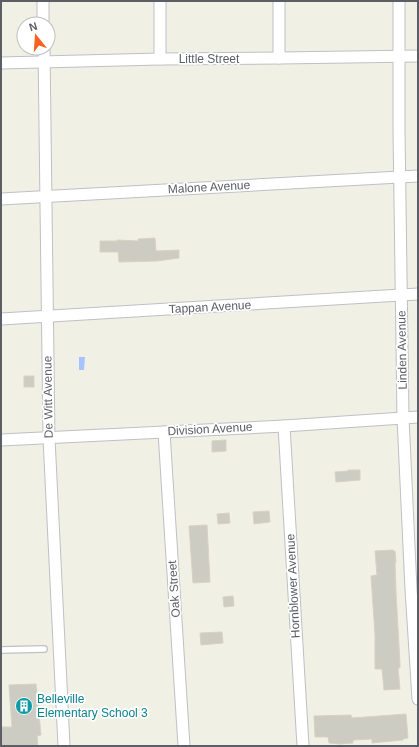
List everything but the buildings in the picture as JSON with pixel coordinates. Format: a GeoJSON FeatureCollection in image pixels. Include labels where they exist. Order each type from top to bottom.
{"type":"FeatureCollection","features":[{"type":"Feature","properties":{"kind":"street"},"geometry":{"type":"LineString","coordinates":[[43,1],[43,16]]}},
{"type":"Feature","properties":{"kind":"street"},"geometry":{"type":"LineString","coordinates":[[160,1],[160,59]]}},
{"type":"Feature","properties":{"kind":"street"},"geometry":{"type":"LineString","coordinates":[[279,1],[279,58]]}},
{"type":"Feature","properties":{"kind":"street","name":"Linden Avenue"},"geometry":{"type":"LineString","coordinates":[[399,1],[399,129],[403,418],[414,588],[418,699]]}},
{"type":"Feature","properties":{"kind":"street","name":"De Witt Avenue"},"geometry":{"type":"LineString","coordinates":[[44,56],[49,438],[64,746]]}},
{"type":"Feature","properties":{"kind":"street","name":"Little Street"},"geometry":{"type":"LineString","coordinates":[[1,63],[160,59],[418,56]]}},
{"type":"Feature","properties":{"kind":"street","name":"Malone Avenue"},"geometry":{"type":"LineString","coordinates":[[1,199],[418,176]]}},
{"type":"Feature","properties":{"kind":"street","name":"Tappan Avenue"},"geometry":{"type":"LineString","coordinates":[[1,319],[418,294]]}},
{"type":"Feature","properties":{"kind":"street","name":"Division Avenue"},"geometry":{"type":"LineString","coordinates":[[1,440],[284,426],[418,417]]}},
{"type":"Feature","properties":{"kind":"street","name":"Hornblower Avenue"},"geometry":{"type":"LineString","coordinates":[[284,426],[303,746]]}},
{"type":"Feature","properties":{"kind":"street","name":"Oak Street"},"geometry":{"type":"LineString","coordinates":[[164,432],[184,746]]}},
{"type":"Feature","properties":{"kind":"lane"},"geometry":{"type":"LineString","coordinates":[[1,650],[44,649]]}},
{"type":"Feature","properties":{"kind":"water"},"geometry":{"type":"Polygon","coordinates":[[[79,357],[85,357],[84,370],[79,370],[79,357]]]}},
{"type":"Feature","properties":{"kind":"place","name":"Belleville Elementary School 3"},"geometry":{"type":"Point","coordinates":[24,706]}}]}
